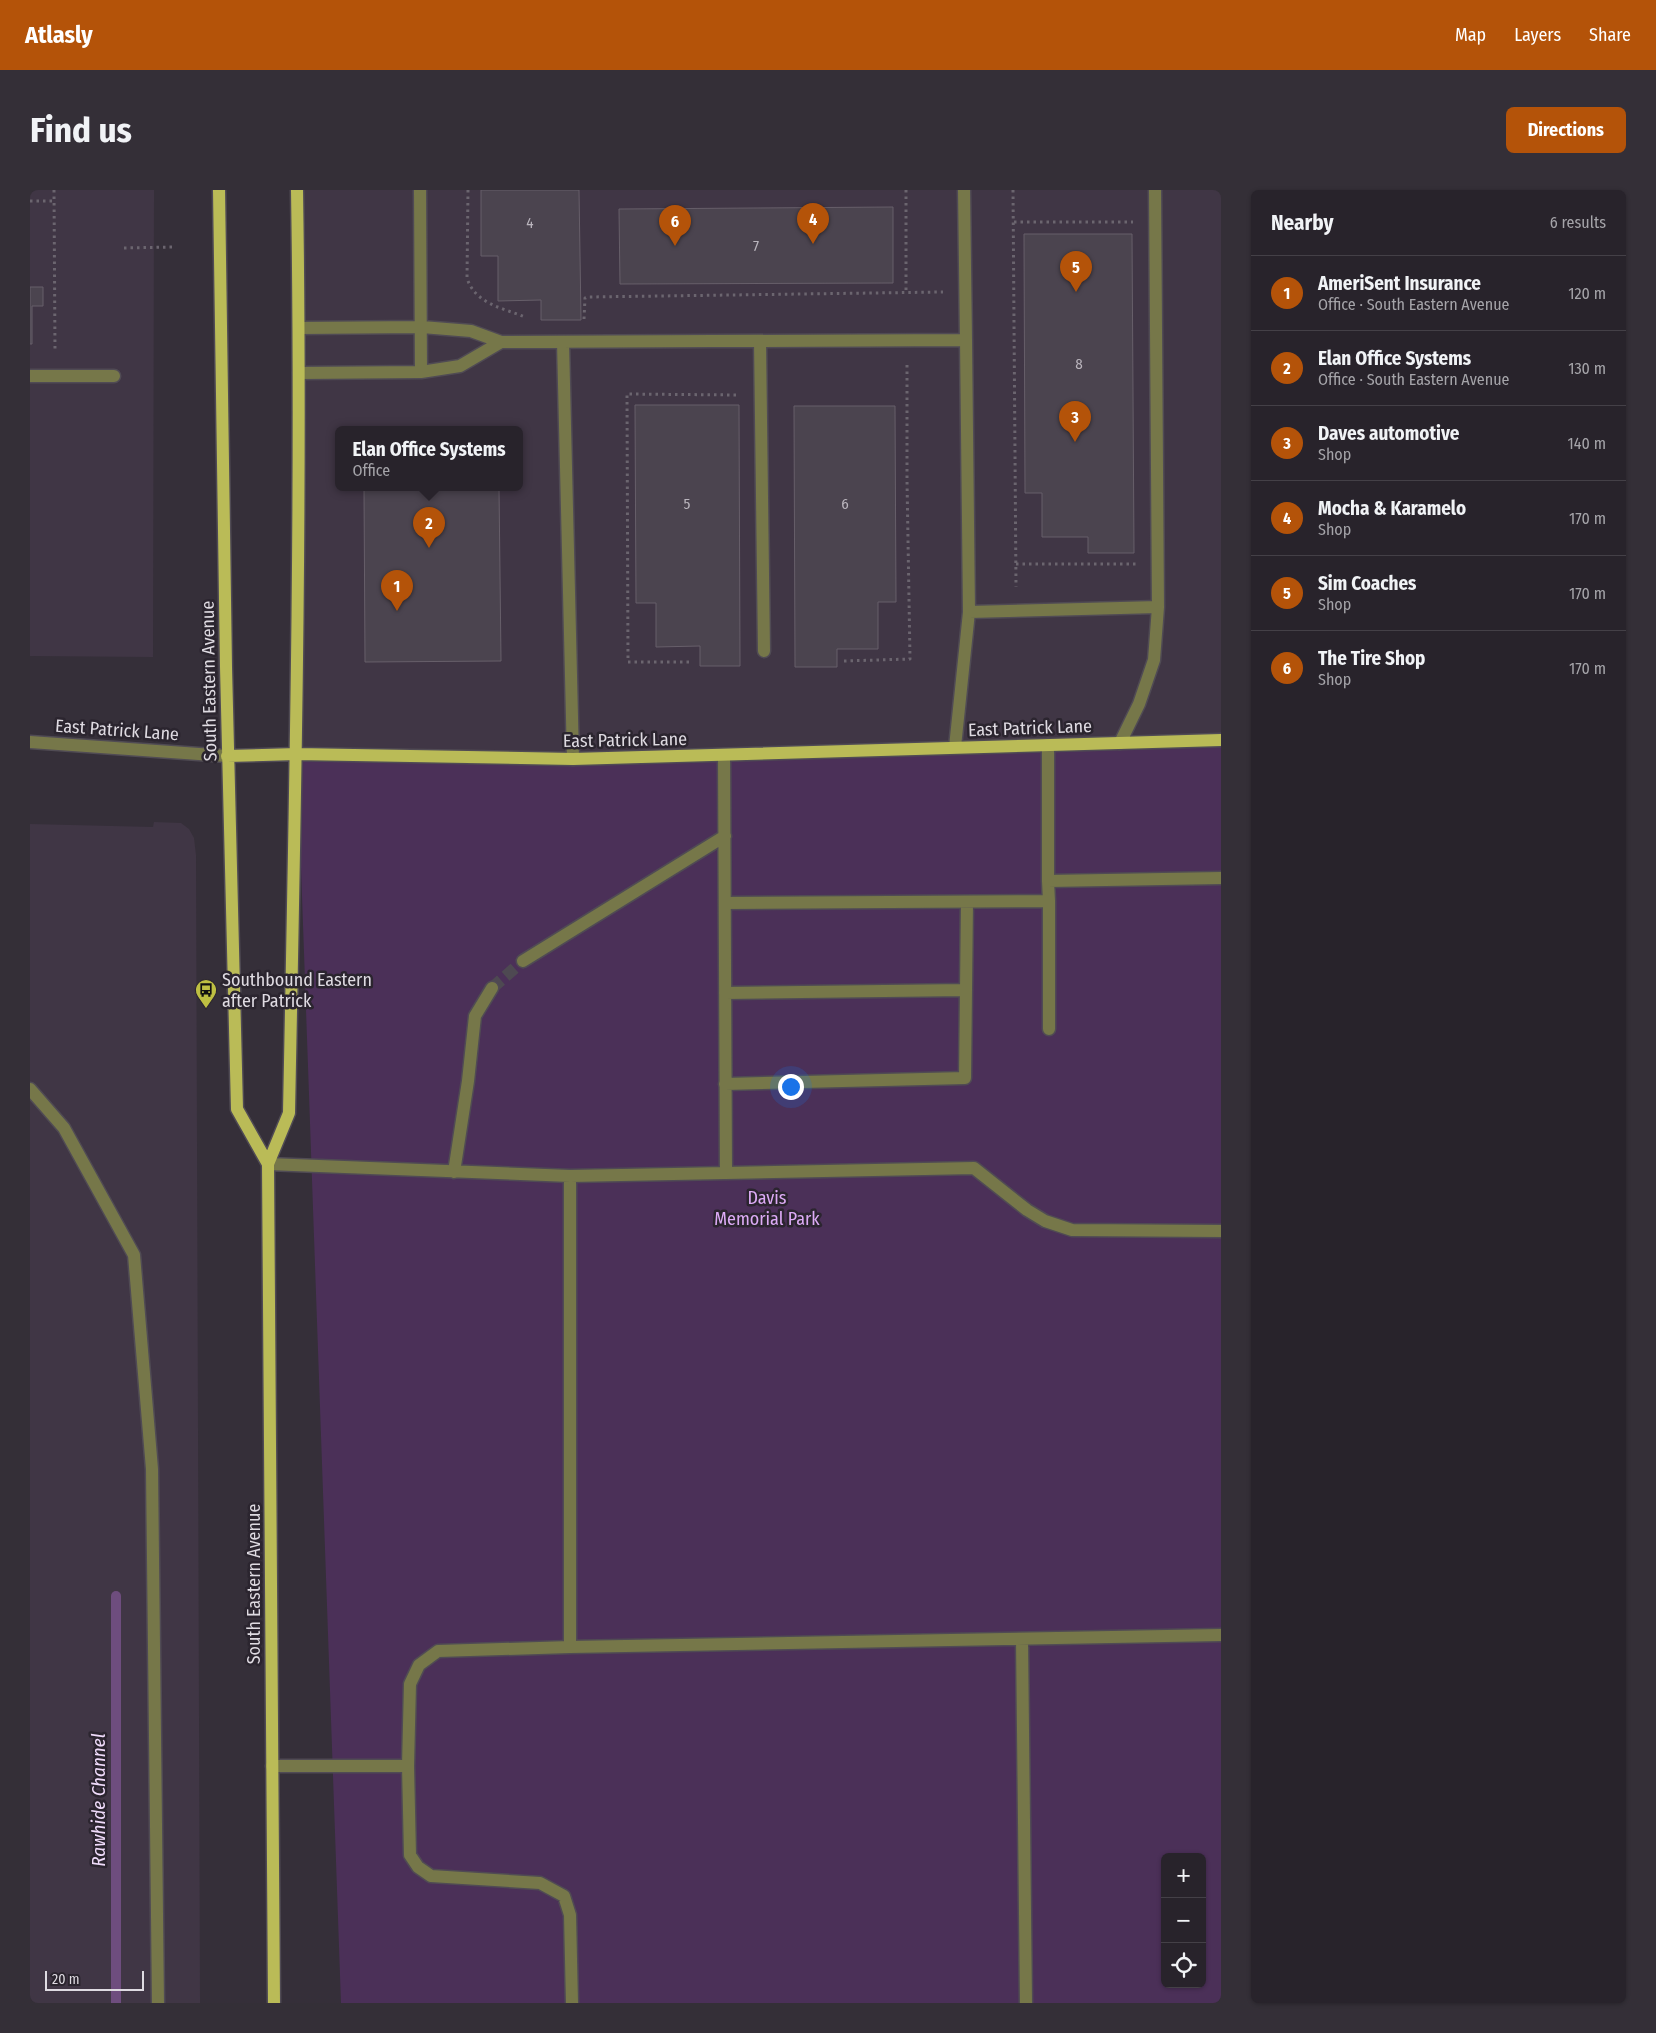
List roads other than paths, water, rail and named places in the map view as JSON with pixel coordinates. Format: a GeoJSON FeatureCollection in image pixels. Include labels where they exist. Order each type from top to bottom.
{"type":"FeatureCollection","features":[{"type":"Feature","properties":{"kind":"main road","name":"South Eastern Avenue"},"geometry":{"type":"LineString","coordinates":[[219,190],[227,756],[237,1109],[268,1164]]}},
{"type":"Feature","properties":{"kind":"main road","name":"South Eastern Avenue"},"geometry":{"type":"LineString","coordinates":[[274,2003],[268,1164],[289,1113],[297,754],[299,328],[297,190]]}},
{"type":"Feature","properties":{"kind":"main road","name":"East Patrick Lane"},"geometry":{"type":"LineString","coordinates":[[227,756],[297,754],[573,759],[1221,740]]}},
{"type":"Feature","properties":{"kind":"street"},"geometry":{"type":"LineString","coordinates":[[420,190],[421,372]]}},
{"type":"Feature","properties":{"kind":"street"},"geometry":{"type":"LineString","coordinates":[[955,748],[969,612],[964,190]]}},
{"type":"Feature","properties":{"kind":"street"},"geometry":{"type":"LineString","coordinates":[[1120,742],[1140,704],[1154,660],[1158,607],[1155,190]]}},
{"type":"Feature","properties":{"kind":"street"},"geometry":{"type":"LineString","coordinates":[[299,328],[422,327],[471,331],[502,342],[966,340]]}},
{"type":"Feature","properties":{"kind":"street"},"geometry":{"type":"LineString","coordinates":[[760,341],[764,651]]}},
{"type":"Feature","properties":{"kind":"street"},"geometry":{"type":"LineString","coordinates":[[299,373],[421,372],[460,366],[502,342]]}},
{"type":"Feature","properties":{"kind":"street"},"geometry":{"type":"LineString","coordinates":[[563,342],[573,759]]}},
{"type":"Feature","properties":{"kind":"street"},"geometry":{"type":"LineString","coordinates":[[30,376],[114,376]]}},
{"type":"Feature","properties":{"kind":"street"},"geometry":{"type":"LineString","coordinates":[[969,612],[1158,607]]}},
{"type":"Feature","properties":{"kind":"street","name":"East Patrick Lane"},"geometry":{"type":"LineString","coordinates":[[30,742],[227,756]]}},
{"type":"Feature","properties":{"kind":"street"},"geometry":{"type":"LineString","coordinates":[[1048,745],[1049,1028]]}},
{"type":"Feature","properties":{"kind":"street"},"geometry":{"type":"LineString","coordinates":[[724,755],[726,1173]]}},
{"type":"Feature","properties":{"kind":"street"},"geometry":{"type":"LineString","coordinates":[[523,962],[725,836]]}},
{"type":"Feature","properties":{"kind":"street"},"geometry":{"type":"LineString","coordinates":[[1048,881],[1221,878]]}},
{"type":"Feature","properties":{"kind":"street"},"geometry":{"type":"LineString","coordinates":[[725,1084],[965,1078],[967,902]]}},
{"type":"Feature","properties":{"kind":"street"},"geometry":{"type":"LineString","coordinates":[[725,903],[1049,902]]}},
{"type":"Feature","properties":{"kind":"street"},"geometry":{"type":"LineString","coordinates":[[454,1172],[468,1081],[475,1016],[492,988]]}},
{"type":"Feature","properties":{"kind":"street"},"geometry":{"type":"LineString","coordinates":[[725,993],[966,990]]}},
{"type":"Feature","properties":{"kind":"street"},"geometry":{"type":"LineString","coordinates":[[30,1089],[64,1128],[134,1255],[152,1469],[158,2003]]}},
{"type":"Feature","properties":{"kind":"street"},"geometry":{"type":"LineString","coordinates":[[268,1164],[570,1176],[974,1168],[1027,1210],[1045,1221],[1072,1230],[1221,1231]]}},
{"type":"Feature","properties":{"kind":"street"},"geometry":{"type":"LineString","coordinates":[[570,1176],[570,1647]]}},
{"type":"Feature","properties":{"kind":"street"},"geometry":{"type":"LineString","coordinates":[[572,2003],[570,1915],[564,1896],[540,1883],[431,1876],[418,1867],[410,1855],[408,1766],[410,1684],[419,1665],[438,1651],[1221,1635]]}},
{"type":"Feature","properties":{"kind":"street"},"geometry":{"type":"LineString","coordinates":[[1022,1639],[1026,2003]]}},
{"type":"Feature","properties":{"kind":"street"},"geometry":{"type":"LineString","coordinates":[[272,1766],[408,1766]]}},
{"type":"Feature","properties":{"kind":"waterway","name":"Rawhide Channel"},"geometry":{"type":"LineString","coordinates":[[116,1596],[116,2003]]}},
{"type":"Feature","properties":{"kind":"tunnel"},"geometry":{"type":"LineString","coordinates":[[492,988],[523,961]]}},
{"type":"Feature","properties":{"kind":"place","name":"Mocha & Karamelo"},"geometry":{"type":"Point","coordinates":[813,244]}},
{"type":"Feature","properties":{"kind":"place","name":"The Tire Shop"},"geometry":{"type":"Point","coordinates":[675,246]}},
{"type":"Feature","properties":{"kind":"place","name":"Sim Coaches"},"geometry":{"type":"Point","coordinates":[1076,292]}},
{"type":"Feature","properties":{"kind":"place","name":"Daves automotive"},"geometry":{"type":"Point","coordinates":[1075,442]}},
{"type":"Feature","properties":{"kind":"place","name":"Elan Office Systems"},"geometry":{"type":"Point","coordinates":[429,548]}},
{"type":"Feature","properties":{"kind":"place","name":"AmeriSent Insurance"},"geometry":{"type":"Point","coordinates":[397,611]}},
{"type":"Feature","properties":{"kind":"place","name":"Southbound Eastern after Patrick"},"geometry":{"type":"Point","coordinates":[206,1009]}},
{"type":"Feature","properties":{"kind":"park label","name":"Davis Memorial Park"},"geometry":{"type":"Point","coordinates":[767,1208]}}]}
